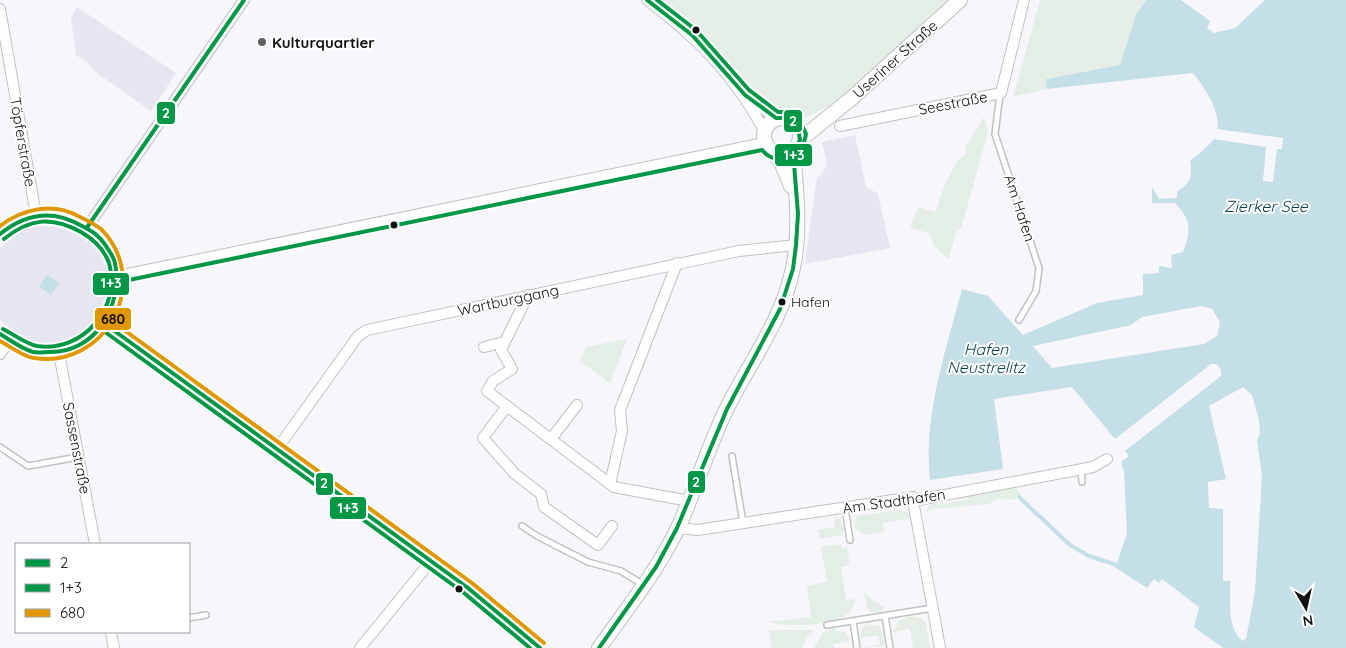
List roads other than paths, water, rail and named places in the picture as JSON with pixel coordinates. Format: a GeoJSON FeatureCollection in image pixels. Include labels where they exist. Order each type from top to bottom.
{"type":"FeatureCollection","features":[{"type":"Feature","properties":{"kind":"main road","name":"Useriner Straße"},"geometry":{"type":"LineString","coordinates":[[797,139],[828,118],[960,0]]}},
{"type":"Feature","properties":{"kind":"main road"},"geometry":{"type":"LineString","coordinates":[[599,648],[644,585],[677,528],[727,410],[780,309],[793,269],[796,245],[798,214],[797,139],[794,122],[786,118],[776,118],[768,122],[767,142],[789,180],[798,214]]}},
{"type":"Feature","properties":{"kind":"main road"},"geometry":{"type":"LineString","coordinates":[[767,142],[783,154],[797,139]]}},
{"type":"Feature","properties":{"kind":"street"},"geometry":{"type":"LineString","coordinates":[[88,226],[244,0]]}},
{"type":"Feature","properties":{"kind":"street"},"geometry":{"type":"LineString","coordinates":[[647,0],[692,35],[745,95],[776,118]]}},
{"type":"Feature","properties":{"kind":"street","name":"Seestraße"},"geometry":{"type":"LineString","coordinates":[[840,126],[1001,93],[1024,0]]}},
{"type":"Feature","properties":{"kind":"street","name":"Töpferstraße"},"geometry":{"type":"LineString","coordinates":[[0,9],[36,215]]}},
{"type":"Feature","properties":{"kind":"street"},"geometry":{"type":"LineString","coordinates":[[118,276],[767,142],[745,95]]}},
{"type":"Feature","properties":{"kind":"street"},"geometry":{"type":"LineString","coordinates":[[0,234],[16,222],[36,215],[63,216],[88,226],[101,238],[111,253],[118,276],[115,306],[106,324],[85,343],[59,353],[38,353],[9,341],[0,334]]}},
{"type":"Feature","properties":{"kind":"street","name":"Wartburggang"},"geometry":{"type":"LineString","coordinates":[[277,449],[358,336],[367,330],[739,250],[796,245]]}},
{"type":"Feature","properties":{"kind":"street"},"geometry":{"type":"LineString","coordinates":[[610,484],[622,431],[620,410],[677,264]]}},
{"type":"Feature","properties":{"kind":"street"},"geometry":{"type":"LineString","coordinates":[[528,295],[501,350],[502,356],[507,360],[512,369],[493,381],[487,390],[614,487],[689,501]]}},
{"type":"Feature","properties":{"kind":"street"},"geometry":{"type":"LineString","coordinates":[[106,324],[468,588],[540,648]]}},
{"type":"Feature","properties":{"kind":"street"},"geometry":{"type":"LineString","coordinates":[[0,354],[9,341]]}},
{"type":"Feature","properties":{"kind":"street"},"geometry":{"type":"LineString","coordinates":[[484,347],[504,342]]}},
{"type":"Feature","properties":{"kind":"street","name":"Sassenstraße"},"geometry":{"type":"LineString","coordinates":[[59,353],[95,543]]}},
{"type":"Feature","properties":{"kind":"street"},"geometry":{"type":"LineString","coordinates":[[550,439],[577,405]]}},
{"type":"Feature","properties":{"kind":"street"},"geometry":{"type":"LineString","coordinates":[[507,406],[483,438],[515,474],[541,494],[544,507],[598,545],[612,526]]}},
{"type":"Feature","properties":{"kind":"street","name":"Am Stadthafen"},"geometry":{"type":"LineString","coordinates":[[677,528],[698,530],[913,497],[913,501],[1092,467],[1107,458]]}},
{"type":"Feature","properties":{"kind":"street"},"geometry":{"type":"LineString","coordinates":[[913,501],[940,648]]}},
{"type":"Feature","properties":{"kind":"street"},"geometry":{"type":"LineString","coordinates":[[360,648],[431,561]]}},
{"type":"Feature","properties":{"kind":"street"},"geometry":{"type":"LineString","coordinates":[[111,633],[114,648]]}},
{"type":"Feature","properties":{"kind":"lane","name":"Am Hafen"},"geometry":{"type":"LineString","coordinates":[[1001,93],[995,134],[1039,268],[1036,291],[1019,320]]}},
{"type":"Feature","properties":{"kind":"lane"},"geometry":{"type":"LineString","coordinates":[[0,447],[28,466],[78,457]]}},
{"type":"Feature","properties":{"kind":"lane"},"geometry":{"type":"LineString","coordinates":[[732,456],[743,523]]}},
{"type":"Feature","properties":{"kind":"lane"},"geometry":{"type":"LineString","coordinates":[[1081,469],[1082,482]]}},
{"type":"Feature","properties":{"kind":"lane"},"geometry":{"type":"LineString","coordinates":[[845,508],[850,540]]}},
{"type":"Feature","properties":{"kind":"lane"},"geometry":{"type":"LineString","coordinates":[[522,526],[536,536],[588,562],[621,571],[644,585]]}},
{"type":"Feature","properties":{"kind":"lane"},"geometry":{"type":"LineString","coordinates":[[827,626],[934,608]]}},
{"type":"Feature","properties":{"kind":"lane"},"geometry":{"type":"LineString","coordinates":[[190,618],[206,615]]}},
{"type":"Feature","properties":{"kind":"lane"},"geometry":{"type":"LineString","coordinates":[[885,616],[890,648]]}},
{"type":"Feature","properties":{"kind":"lane"},"geometry":{"type":"LineString","coordinates":[[853,621],[857,648]]}},
{"type":"Feature","properties":{"kind":"water","name":"Zierker See"},"geometry":{"type":"Polygon","coordinates":[[[1147,0],[1181,0],[1210,21],[1207,28],[1214,33],[1235,28],[1265,0],[1346,0],[1346,648],[1223,648],[1194,627],[1199,607],[1162,579],[1159,583],[1154,579],[1147,588],[1113,566],[1117,563],[1127,533],[1124,472],[1121,462],[1129,456],[1125,451],[1221,376],[1221,370],[1217,364],[1211,364],[1115,439],[1072,387],[994,399],[1003,469],[930,480],[930,432],[937,383],[962,289],[988,296],[1023,335],[1097,303],[1143,295],[1143,274],[1159,273],[1159,266],[1172,268],[1171,255],[1183,252],[1188,238],[1188,226],[1185,215],[1175,203],[1152,203],[1152,187],[1159,199],[1177,198],[1177,192],[1190,179],[1190,161],[1211,143],[1217,132],[1218,123],[1213,105],[1193,73],[1047,89],[1046,79],[1120,65],[1137,12],[1147,0]],[[1201,306],[1142,317],[1131,325],[1033,346],[1052,368],[1204,344],[1217,336],[1220,322],[1212,309],[1201,306]],[[1243,387],[1209,406],[1226,479],[1208,482],[1209,508],[1223,509],[1223,581],[1230,581],[1230,613],[1234,629],[1243,641],[1246,639],[1255,591],[1262,476],[1257,440],[1260,434],[1259,420],[1252,395],[1243,387]]]}},
{"type":"Feature","properties":{"kind":"water"},"geometry":{"type":"Polygon","coordinates":[[[47,275],[59,283],[51,295],[39,287],[47,275]]]}},
{"type":"Feature","properties":{"kind":"waterway"},"geometry":{"type":"LineString","coordinates":[[1019,497],[1070,545],[1089,556],[1114,564]]}},
{"type":"Feature","properties":{"kind":"place","name":"Kulturquartier"},"geometry":{"type":"Point","coordinates":[262,42]}},
{"type":"Feature","properties":{"kind":"place","name":"Hafen"},"geometry":{"type":"Point","coordinates":[782,302]}},
{"type":"Feature","properties":{"kind":"water label","name":"Hafen Neustrelitz"},"geometry":{"type":"Point","coordinates":[986,358]}}]}
